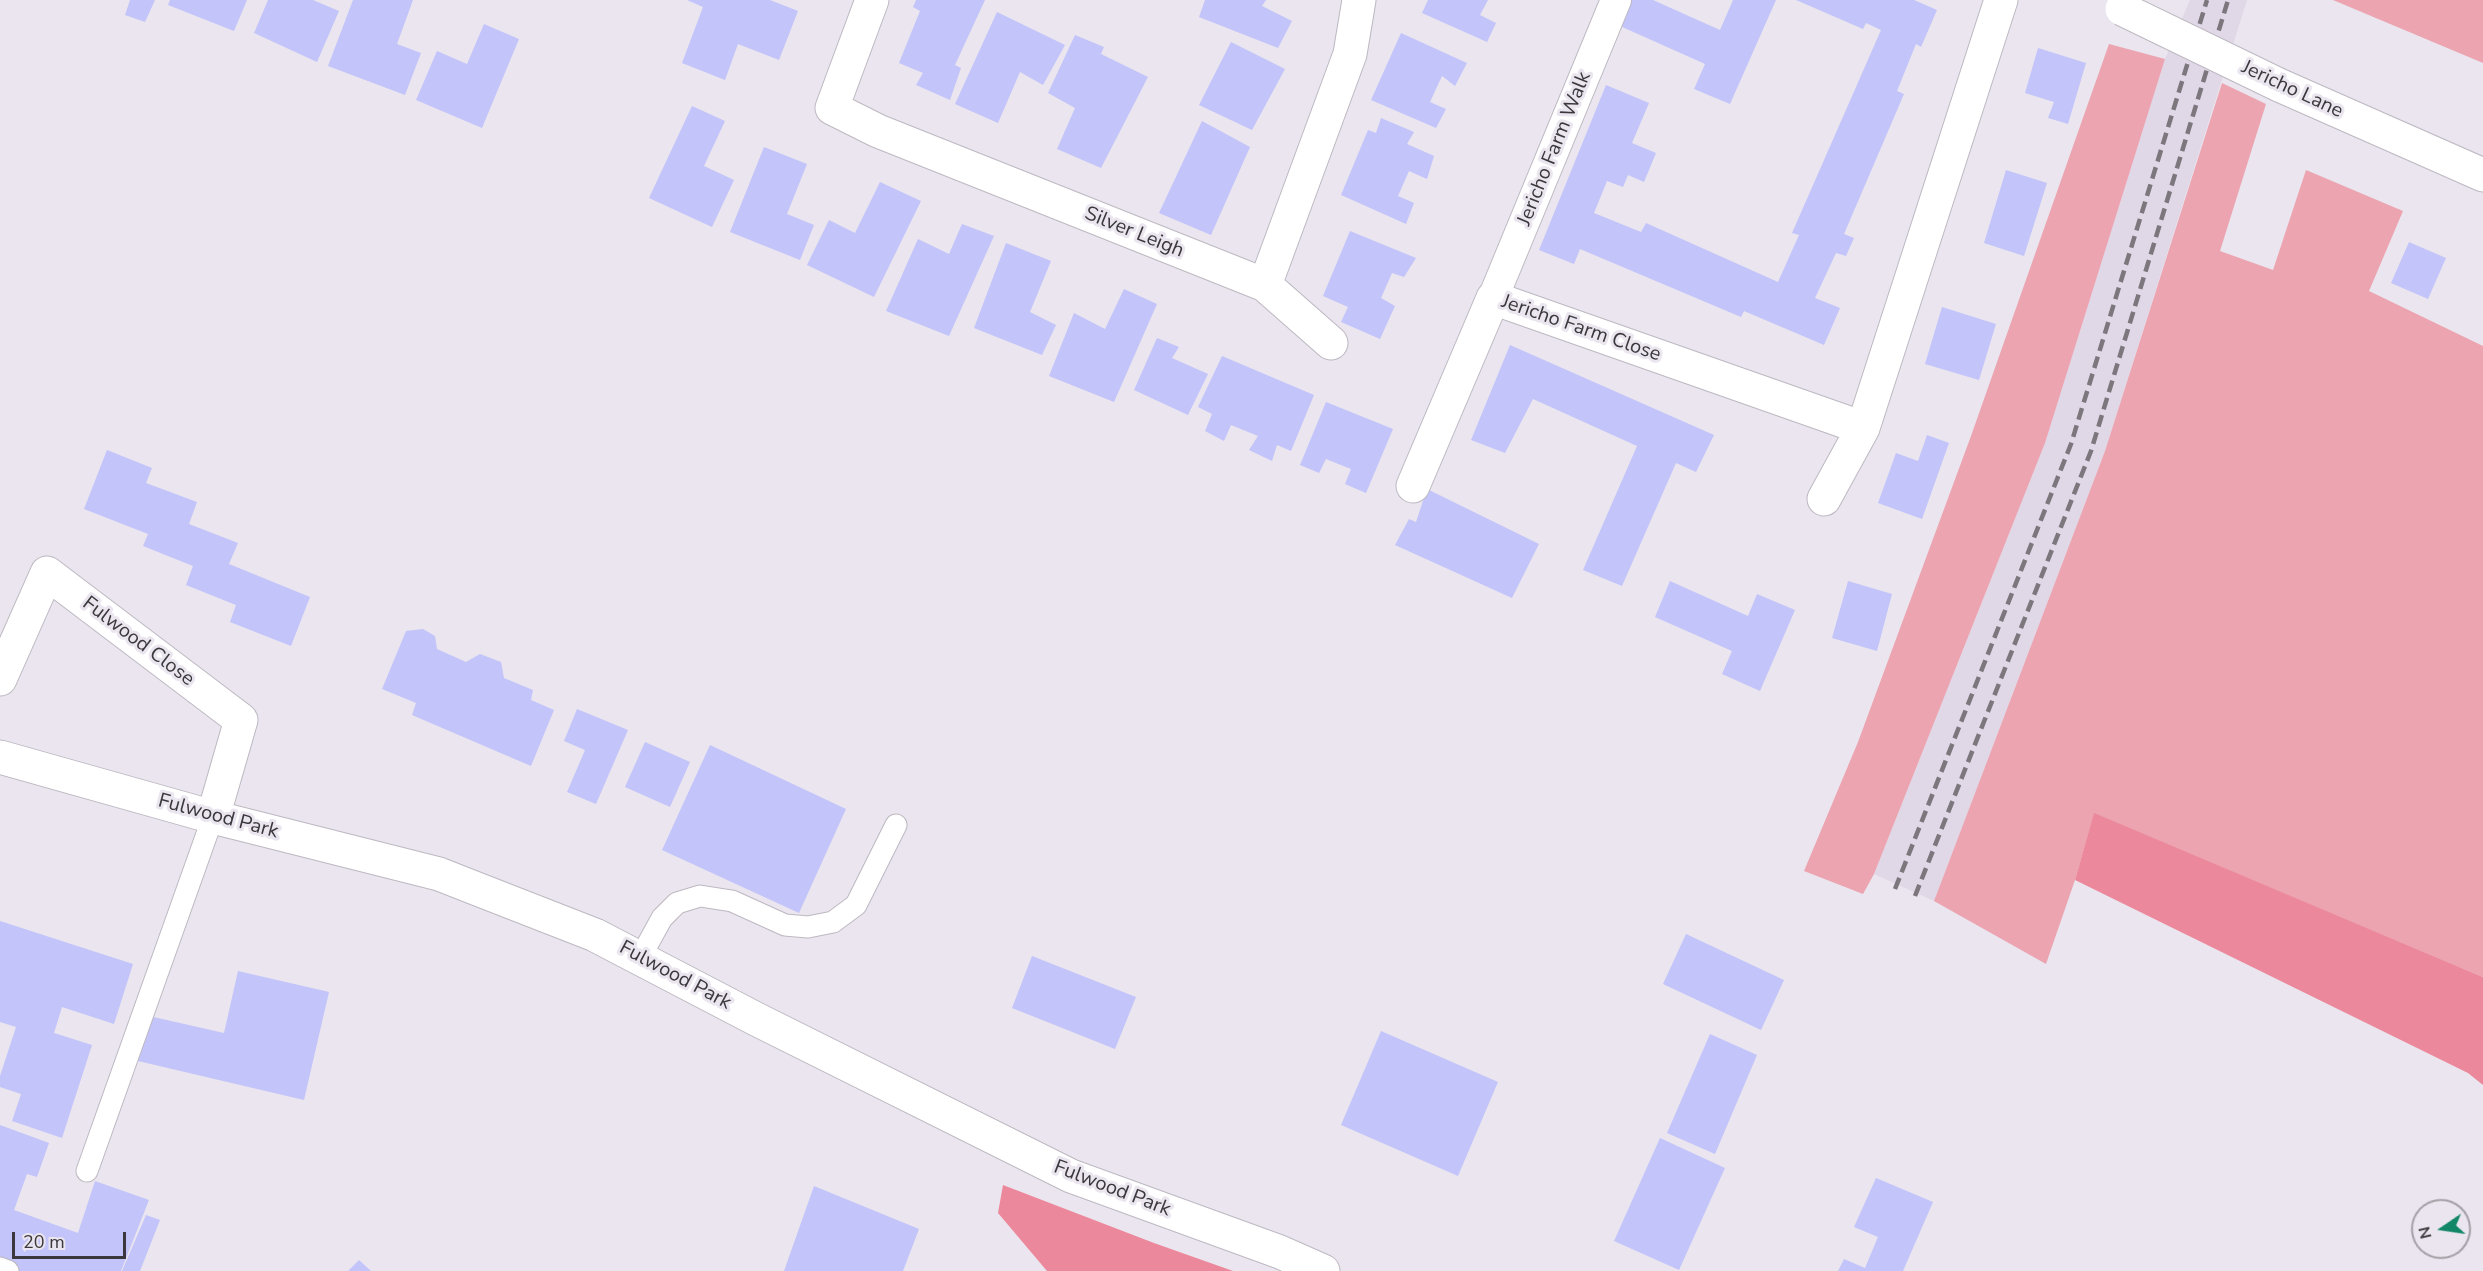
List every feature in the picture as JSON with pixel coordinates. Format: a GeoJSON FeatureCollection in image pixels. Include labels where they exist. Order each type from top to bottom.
{"type":"FeatureCollection","features":[{"type":"Feature","properties":{"kind":"street","name":"Silver Leigh"},"geometry":{"type":"LineString","coordinates":[[872,0],[832,108],[890,136],[1265,285]]}},
{"type":"Feature","properties":{"kind":"street"},"geometry":{"type":"LineString","coordinates":[[1331,344],[1265,285],[1350,54],[1359,0]]}},
{"type":"Feature","properties":{"kind":"street","name":"Jericho Farm Walk"},"geometry":{"type":"LineString","coordinates":[[1493,298],[1616,0]]}},
{"type":"Feature","properties":{"kind":"street"},"geometry":{"type":"LineString","coordinates":[[1824,499],[1863,429],[2001,0]]}},
{"type":"Feature","properties":{"kind":"street","name":"Jericho Lane"},"geometry":{"type":"LineString","coordinates":[[2113,4],[2279,85],[2483,176]]}},
{"type":"Feature","properties":{"kind":"street","name":"Jericho Farm Close"},"geometry":{"type":"LineString","coordinates":[[1413,486],[1493,298],[1863,429]]}},
{"type":"Feature","properties":{"kind":"street","name":"Fulwood Close"},"geometry":{"type":"LineString","coordinates":[[0,679],[47,573],[241,720],[213,817]]}},
{"type":"Feature","properties":{"kind":"street","name":"Fulwood Park"},"geometry":{"type":"LineString","coordinates":[[0,757],[213,817],[439,874],[595,935],[1071,1176],[1280,1252],[1323,1271]]}},
{"type":"Feature","properties":{"kind":"lane"},"geometry":{"type":"LineString","coordinates":[[87,1171],[213,817]]}},
{"type":"Feature","properties":{"kind":"lane"},"geometry":{"type":"LineString","coordinates":[[640,958],[662,918],[678,903],[700,896],[732,901],[785,925],[808,927],[833,922],[856,905],[896,825]]}},
{"type":"Feature","properties":{"kind":"lane"},"geometry":{"type":"LineString","coordinates":[[0,1268],[8,1271]]}},
{"type":"Feature","properties":{"kind":"shaded area"},"geometry":{"type":"Polygon","coordinates":[[[2190,0],[2247,0],[2105,451],[1934,901],[1874,874],[2045,443],[2165,59],[2190,0]]]}},
{"type":"Feature","properties":{"kind":"shaded area"},"geometry":{"type":"Polygon","coordinates":[[[2333,0],[2483,0],[2483,63],[2333,0]]]}},
{"type":"Feature","properties":{"kind":"shaded area"},"geometry":{"type":"Polygon","coordinates":[[[2109,44],[2165,59],[2045,443],[1874,874],[1863,894],[1804,871],[1858,742],[1971,436],[2109,44]]]}},
{"type":"Feature","properties":{"kind":"shaded area"},"geometry":{"type":"Polygon","coordinates":[[[2222,83],[2266,104],[2220,251],[2273,270],[2306,170],[2403,211],[2369,291],[2483,346],[2483,977],[2094,814],[2075,880],[2046,964],[1934,901],[2105,451],[2222,83]]]}},
{"type":"Feature","properties":{"kind":"shaded area"},"geometry":{"type":"Polygon","coordinates":[[[2094,813],[2483,977],[2483,1085],[2468,1073],[2075,880],[2094,813]]]}},
{"type":"Feature","properties":{"kind":"shaded area"},"geometry":{"type":"Polygon","coordinates":[[[1003,1185],[1233,1271],[1047,1271],[998,1213],[1003,1185]]]}},
{"type":"Feature","properties":{"kind":"building"},"geometry":{"type":"Polygon","coordinates":[[[130,0],[155,0],[145,22],[125,15],[130,0]]]}},
{"type":"Feature","properties":{"kind":"building"},"geometry":{"type":"Polygon","coordinates":[[[170,0],[247,0],[234,31],[168,5],[170,0]]]}},
{"type":"Feature","properties":{"kind":"building"},"geometry":{"type":"Polygon","coordinates":[[[268,0],[313,0],[339,11],[317,62],[254,33],[268,0]]]}},
{"type":"Feature","properties":{"kind":"building"},"geometry":{"type":"Polygon","coordinates":[[[353,0],[413,0],[397,44],[421,53],[405,95],[328,66],[353,0]]]}},
{"type":"Feature","properties":{"kind":"building"},"geometry":{"type":"Polygon","coordinates":[[[687,0],[770,0],[798,11],[779,60],[738,44],[725,80],[682,63],[703,7],[687,0]]]}},
{"type":"Feature","properties":{"kind":"building"},"geometry":{"type":"Polygon","coordinates":[[[916,0],[985,0],[955,65],[961,68],[950,100],[916,85],[923,73],[899,63],[920,11],[913,7],[916,0]]]}},
{"type":"Feature","properties":{"kind":"building"},"geometry":{"type":"Polygon","coordinates":[[[1205,0],[1266,0],[1262,6],[1292,21],[1278,48],[1199,17],[1205,0]]]}},
{"type":"Feature","properties":{"kind":"building"},"geometry":{"type":"Polygon","coordinates":[[[1428,0],[1488,0],[1480,15],[1496,23],[1487,42],[1422,13],[1428,0]]]}},
{"type":"Feature","properties":{"kind":"building"},"geometry":{"type":"Polygon","coordinates":[[[1631,0],[1653,0],[1720,30],[1733,0],[1776,0],[1730,104],[1694,89],[1705,64],[1620,26],[1631,0]]]}},
{"type":"Feature","properties":{"kind":"building"},"geometry":{"type":"Polygon","coordinates":[[[1796,0],[1914,0],[1937,10],[1921,47],[1916,44],[1897,91],[1904,94],[1844,234],[1854,238],[1846,256],[1836,253],[1815,298],[1840,308],[1824,345],[1744,311],[1741,317],[1580,249],[1574,264],[1539,250],[1606,85],[1649,103],[1632,143],[1656,153],[1644,182],[1628,175],[1623,187],[1607,181],[1594,213],[1641,232],[1646,223],[1778,282],[1799,235],[1792,233],[1881,30],[1866,23],[1863,29],[1796,0]]]}},
{"type":"Feature","properties":{"kind":"building"},"geometry":{"type":"Polygon","coordinates":[[[997,12],[1065,45],[1043,85],[1020,72],[998,123],[955,104],[997,12]]]}},
{"type":"Feature","properties":{"kind":"building"},"geometry":{"type":"Polygon","coordinates":[[[484,24],[519,39],[482,128],[416,100],[437,51],[467,64],[484,24]]]}},
{"type":"Feature","properties":{"kind":"building"},"geometry":{"type":"Polygon","coordinates":[[[1401,33],[1467,63],[1455,86],[1442,76],[1430,102],[1446,109],[1436,128],[1371,100],[1401,33]]]}},
{"type":"Feature","properties":{"kind":"building"},"geometry":{"type":"Polygon","coordinates":[[[1075,35],[1104,47],[1101,54],[1148,77],[1101,168],[1057,149],[1075,108],[1048,93],[1075,35]]]}},
{"type":"Feature","properties":{"kind":"building"},"geometry":{"type":"Polygon","coordinates":[[[1231,42],[1285,69],[1252,130],[1199,105],[1231,42]]]}},
{"type":"Feature","properties":{"kind":"building"},"geometry":{"type":"Polygon","coordinates":[[[2038,48],[2086,63],[2068,124],[2048,118],[2054,102],[2025,93],[2038,48]]]}},
{"type":"Feature","properties":{"kind":"building"},"geometry":{"type":"Polygon","coordinates":[[[692,106],[725,121],[704,166],[734,180],[712,227],[649,198],[692,106]]]}},
{"type":"Feature","properties":{"kind":"building"},"geometry":{"type":"Polygon","coordinates":[[[1381,118],[1414,132],[1407,144],[1434,156],[1427,179],[1409,171],[1398,196],[1414,203],[1406,224],[1341,195],[1368,130],[1376,133],[1381,118]]]}},
{"type":"Feature","properties":{"kind":"building"},"geometry":{"type":"Polygon","coordinates":[[[1202,121],[1250,147],[1211,235],[1159,213],[1202,121]]]}},
{"type":"Feature","properties":{"kind":"building"},"geometry":{"type":"Polygon","coordinates":[[[764,147],[807,164],[787,214],[814,225],[800,260],[730,232],[764,147]]]}},
{"type":"Feature","properties":{"kind":"building"},"geometry":{"type":"Polygon","coordinates":[[[2006,170],[2047,183],[2024,256],[1984,243],[2006,170]]]}},
{"type":"Feature","properties":{"kind":"building"},"geometry":{"type":"Polygon","coordinates":[[[880,182],[921,201],[874,297],[807,265],[829,220],[855,233],[880,182]]]}},
{"type":"Feature","properties":{"kind":"building"},"geometry":{"type":"Polygon","coordinates":[[[962,224],[994,236],[949,336],[886,311],[918,239],[949,254],[962,224]]]}},
{"type":"Feature","properties":{"kind":"building"},"geometry":{"type":"Polygon","coordinates":[[[1350,231],[1416,258],[1404,277],[1392,273],[1381,298],[1395,306],[1380,339],[1341,322],[1348,307],[1323,296],[1350,231]]]}},
{"type":"Feature","properties":{"kind":"building"},"geometry":{"type":"Polygon","coordinates":[[[2409,242],[2446,258],[2428,299],[2391,283],[2409,242]]]}},
{"type":"Feature","properties":{"kind":"building"},"geometry":{"type":"Polygon","coordinates":[[[1006,243],[1051,261],[1030,312],[1056,325],[1042,355],[974,328],[1006,243]]]}},
{"type":"Feature","properties":{"kind":"building"},"geometry":{"type":"Polygon","coordinates":[[[1124,289],[1157,304],[1114,402],[1049,376],[1074,313],[1105,329],[1124,289]]]}},
{"type":"Feature","properties":{"kind":"building"},"geometry":{"type":"Polygon","coordinates":[[[1942,307],[1996,324],[1979,380],[1925,364],[1942,307]]]}},
{"type":"Feature","properties":{"kind":"building"},"geometry":{"type":"Polygon","coordinates":[[[1157,338],[1179,347],[1172,358],[1208,374],[1188,415],[1134,390],[1157,338]]]}},
{"type":"Feature","properties":{"kind":"building"},"geometry":{"type":"Polygon","coordinates":[[[1510,345],[1714,435],[1696,472],[1676,463],[1622,586],[1583,570],[1637,446],[1533,399],[1505,453],[1471,440],[1510,345]]]}},
{"type":"Feature","properties":{"kind":"building"},"geometry":{"type":"Polygon","coordinates":[[[1222,356],[1314,395],[1291,451],[1277,445],[1272,461],[1249,450],[1258,436],[1231,425],[1224,441],[1205,431],[1212,414],[1198,407],[1222,356]]]}},
{"type":"Feature","properties":{"kind":"building"},"geometry":{"type":"Polygon","coordinates":[[[1326,402],[1393,429],[1366,493],[1345,484],[1351,469],[1326,459],[1319,473],[1300,465],[1326,402]]]}},
{"type":"Feature","properties":{"kind":"building"},"geometry":{"type":"Polygon","coordinates":[[[1927,435],[1949,443],[1922,519],[1878,503],[1896,453],[1918,461],[1927,435]]]}},
{"type":"Feature","properties":{"kind":"building"},"geometry":{"type":"Polygon","coordinates":[[[107,450],[152,468],[146,483],[197,502],[189,524],[238,543],[229,564],[310,597],[291,646],[230,622],[236,605],[186,585],[193,566],[143,546],[148,534],[84,509],[107,450]]]}},
{"type":"Feature","properties":{"kind":"building"},"geometry":{"type":"Polygon","coordinates":[[[1427,489],[1539,544],[1512,598],[1395,545],[1409,519],[1416,522],[1427,489]]]}},
{"type":"Feature","properties":{"kind":"building"},"geometry":{"type":"Polygon","coordinates":[[[1670,581],[1748,616],[1757,594],[1795,610],[1760,691],[1722,674],[1732,651],[1655,617],[1670,581]]]}},
{"type":"Feature","properties":{"kind":"building"},"geometry":{"type":"Polygon","coordinates":[[[1848,581],[1892,594],[1877,651],[1832,638],[1848,581]]]}},
{"type":"Feature","properties":{"kind":"building"},"geometry":{"type":"Polygon","coordinates":[[[423,629],[435,636],[437,649],[466,662],[480,654],[501,662],[504,678],[533,690],[531,700],[554,710],[531,766],[412,715],[416,703],[382,689],[406,631],[423,629]]]}},
{"type":"Feature","properties":{"kind":"building"},"geometry":{"type":"Polygon","coordinates":[[[577,709],[628,730],[596,804],[567,792],[585,750],[564,741],[577,709]]]}},
{"type":"Feature","properties":{"kind":"building"},"geometry":{"type":"Polygon","coordinates":[[[645,742],[690,762],[670,807],[625,787],[645,742]]]}},
{"type":"Feature","properties":{"kind":"building"},"geometry":{"type":"Polygon","coordinates":[[[710,745],[846,809],[799,913],[662,850],[710,745]]]}},
{"type":"Feature","properties":{"kind":"building"},"geometry":{"type":"Polygon","coordinates":[[[0,921],[133,964],[114,1024],[62,1007],[54,1033],[92,1045],[62,1138],[12,1121],[21,1094],[0,1087],[0,1076],[16,1027],[0,1022],[0,921]]]}},
{"type":"Feature","properties":{"kind":"building"},"geometry":{"type":"Polygon","coordinates":[[[1686,934],[1784,980],[1761,1030],[1663,984],[1686,934]]]}},
{"type":"Feature","properties":{"kind":"building"},"geometry":{"type":"Polygon","coordinates":[[[1032,956],[1136,997],[1115,1049],[1012,1008],[1032,956]]]}},
{"type":"Feature","properties":{"kind":"building"},"geometry":{"type":"Polygon","coordinates":[[[238,971],[329,992],[304,1100],[138,1061],[149,1016],[224,1033],[238,971]]]}},
{"type":"Feature","properties":{"kind":"building"},"geometry":{"type":"Polygon","coordinates":[[[1381,1031],[1498,1082],[1458,1176],[1341,1125],[1381,1031]]]}},
{"type":"Feature","properties":{"kind":"building"},"geometry":{"type":"Polygon","coordinates":[[[1710,1034],[1757,1055],[1715,1154],[1667,1133],[1710,1034]]]}},
{"type":"Feature","properties":{"kind":"building"},"geometry":{"type":"Polygon","coordinates":[[[0,1125],[49,1143],[37,1177],[27,1174],[14,1210],[78,1233],[95,1181],[149,1200],[121,1271],[10,1271],[0,1267],[0,1125]]]}},
{"type":"Feature","properties":{"kind":"building"},"geometry":{"type":"Polygon","coordinates":[[[1660,1138],[1725,1168],[1679,1270],[1614,1241],[1660,1138]]]}},
{"type":"Feature","properties":{"kind":"building"},"geometry":{"type":"Polygon","coordinates":[[[1876,1178],[1933,1202],[1903,1271],[1838,1271],[1844,1259],[1865,1268],[1878,1237],[1854,1227],[1876,1178]]]}},
{"type":"Feature","properties":{"kind":"building"},"geometry":{"type":"Polygon","coordinates":[[[814,1186],[919,1229],[903,1271],[784,1271],[814,1186]]]}},
{"type":"Feature","properties":{"kind":"building"},"geometry":{"type":"Polygon","coordinates":[[[146,1215],[160,1220],[140,1271],[122,1271],[146,1215]]]}},
{"type":"Feature","properties":{"kind":"building"},"geometry":{"type":"Polygon","coordinates":[[[359,1260],[371,1271],[348,1271],[359,1260]]]}},
{"type":"Feature","properties":{"kind":"railway"},"geometry":{"type":"LineString","coordinates":[[1895,889],[2071,444],[2207,0]]}},
{"type":"Feature","properties":{"kind":"railway"},"geometry":{"type":"LineString","coordinates":[[1915,896],[2091,451],[2228,0]]}}]}
